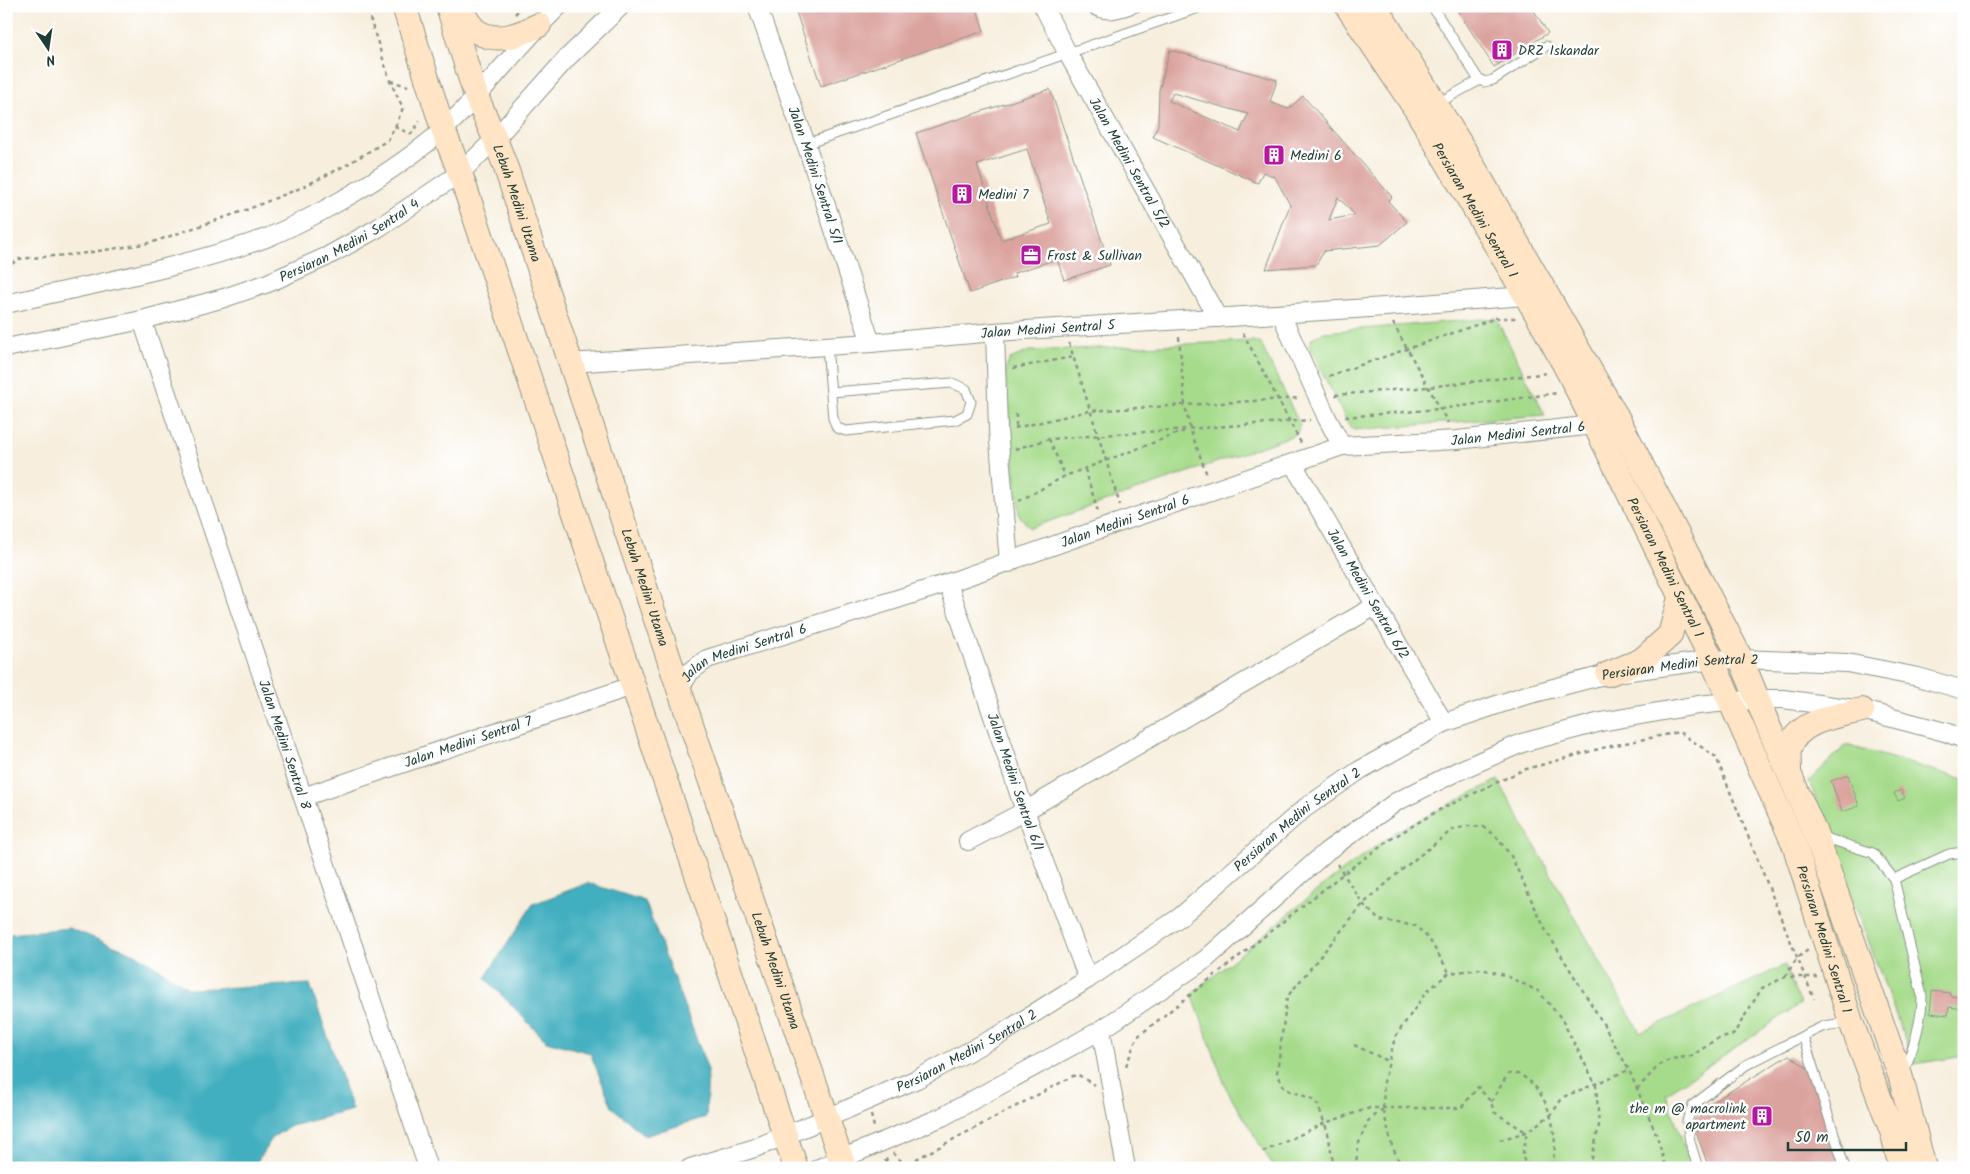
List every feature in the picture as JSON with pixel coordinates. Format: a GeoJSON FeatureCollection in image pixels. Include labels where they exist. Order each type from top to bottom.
{"type":"FeatureCollection","features":[{"type":"Feature","properties":{"kind":"street"},"geometry":{"type":"LineString","coordinates":[[404,6],[443,129],[460,174],[796,1168]]}},
{"type":"Feature","properties":{"kind":"street","name":"Lebuh Medini Utama"},"geometry":{"type":"LineString","coordinates":[[448,6],[476,96],[495,138],[569,363],[842,1164]]}},
{"type":"Feature","properties":{"kind":"street"},"geometry":{"type":"LineString","coordinates":[[459,6],[469,23],[478,32],[492,36],[519,35],[539,25]]}},
{"type":"Feature","properties":{"kind":"street"},"geometry":{"type":"LineString","coordinates":[[6,304],[202,257],[268,237],[311,217],[365,188],[443,129],[476,96],[539,25],[560,6]]}},
{"type":"Feature","properties":{"kind":"street","name":"Persiaran Medini Sentral 4"},"geometry":{"type":"LineString","coordinates":[[6,348],[142,320],[224,298],[259,286],[326,257],[378,228],[460,174],[566,60],[621,6]]}},
{"type":"Feature","properties":{"kind":"street","name":"Jalan Medini Sentral 5/1"},"geometry":{"type":"LineString","coordinates":[[757,6],[806,144],[871,343]]}},
{"type":"Feature","properties":{"kind":"street","name":"Jalan Medini Sentral 5/2"},"geometry":{"type":"LineString","coordinates":[[1043,6],[1068,54],[1226,317]]}},
{"type":"Feature","properties":{"kind":"street","name":"Persiaran Medini Sentral 1"},"geometry":{"type":"LineString","coordinates":[[1347,6],[1417,111],[1539,318],[1712,660],[1794,844],[1838,976],[1851,1022],[1893,1134],[1901,1168]]}},
{"type":"Feature","properties":{"kind":"street","name":"Persiaran Medini Sentral 1"},"geometry":{"type":"LineString","coordinates":[[1375,6],[1542,284],[1619,420],[1741,659],[1816,835],[1901,1078],[1924,1168]]}},
{"type":"Feature","properties":{"kind":"street","name":"Jalan Medini Sentral 5"},"geometry":{"type":"LineString","coordinates":[[569,363],[1525,296]]}},
{"type":"Feature","properties":{"kind":"street"},"geometry":{"type":"LineString","coordinates":[[1281,314],[1327,418],[1342,446]]}},
{"type":"Feature","properties":{"kind":"street","name":"Jalan Medini Sentral 8"},"geometry":{"type":"LineString","coordinates":[[142,320],[428,1168]]}},
{"type":"Feature","properties":{"kind":"street"},"geometry":{"type":"LineString","coordinates":[[995,332],[998,429],[1009,563]]}},
{"type":"Feature","properties":{"kind":"street","name":"Jalan Medini Sentral 6"},"geometry":{"type":"LineString","coordinates":[[679,688],[690,672],[706,659],[1009,563],[1125,520],[1342,446],[1457,440],[1594,425]]}},
{"type":"Feature","properties":{"kind":"street","name":"Jalan Medini Sentral 6/2"},"geometry":{"type":"LineString","coordinates":[[1300,461],[1375,606],[1444,723]]}},
{"type":"Feature","properties":{"kind":"street","name":"Jalan Medini Sentral 6/1"},"geometry":{"type":"LineString","coordinates":[[948,583],[1025,811],[1088,980]]}},
{"type":"Feature","properties":{"kind":"street"},"geometry":{"type":"LineString","coordinates":[[1608,674],[1642,660],[1670,635],[1680,598]]}},
{"type":"Feature","properties":{"kind":"street"},"geometry":{"type":"LineString","coordinates":[[968,841],[1025,811],[1375,606]]}},
{"type":"Feature","properties":{"kind":"street","name":"Persiaran Medini Sentral 2"},"geometry":{"type":"LineString","coordinates":[[690,1168],[755,1148],[917,1079],[1003,1032],[1088,980],[1180,917],[1305,808],[1360,770],[1444,723],[1524,696],[1608,674],[1712,660],[1741,659],[1847,663],[1918,677],[1964,690]]}},
{"type":"Feature","properties":{"kind":"street","name":"Jalan Medini Sentral 7"},"geometry":{"type":"LineString","coordinates":[[303,797],[632,686]]}},
{"type":"Feature","properties":{"kind":"street"},"geometry":{"type":"LineString","coordinates":[[819,1168],[842,1164],[878,1142],[942,1116],[1101,1030],[1206,959],[1327,851],[1396,802],[1458,771],[1522,743],[1601,722],[1698,705],[1757,699],[1783,699],[1862,710],[1945,732],[1964,739]]}},
{"type":"Feature","properties":{"kind":"street"},"geometry":{"type":"LineString","coordinates":[[1789,770],[1789,750],[1800,732],[1812,724],[1862,710]]}},
{"type":"Feature","properties":{"kind":"street"},"geometry":{"type":"LineString","coordinates":[[1101,1030],[1126,1168]]}},
{"type":"Feature","properties":{"kind":"lane"},"geometry":{"type":"LineString","coordinates":[[1087,6],[1098,14],[1111,15],[1139,6]]}},
{"type":"Feature","properties":{"kind":"lane"},"geometry":{"type":"LineString","coordinates":[[806,144],[1204,6]]}},
{"type":"Feature","properties":{"kind":"lane"},"geometry":{"type":"LineString","coordinates":[[1432,6],[1480,80],[1484,82],[1493,80],[1546,46]]}},
{"type":"Feature","properties":{"kind":"lane"},"geometry":{"type":"LineString","coordinates":[[1435,104],[1480,80]]}},
{"type":"Feature","properties":{"kind":"lane"},"geometry":{"type":"LineString","coordinates":[[827,346],[833,418],[837,428],[846,431],[955,420],[967,414],[971,402],[966,389],[952,383],[831,392]]}},
{"type":"Feature","properties":{"kind":"lane"},"geometry":{"type":"LineString","coordinates":[[1816,835],[1873,853],[1894,879],[1922,996],[1922,1012],[1919,1026],[1901,1078]]}},
{"type":"Feature","properties":{"kind":"lane"},"geometry":{"type":"LineString","coordinates":[[1894,879],[1949,854],[1964,852]]}},
{"type":"Feature","properties":{"kind":"lane"},"geometry":{"type":"LineString","coordinates":[[1698,1168],[1690,1142],[1687,1120],[1693,1105],[1746,1065],[1824,1026],[1851,1022]]}},
{"type":"Feature","properties":{"kind":"lane"},"geometry":{"type":"LineString","coordinates":[[1803,1036],[1845,1168]]}},
{"type":"Feature","properties":{"kind":"path"},"geometry":{"type":"LineString","coordinates":[[6,269],[18,259],[79,254],[150,243],[208,224],[303,187],[339,169],[388,140],[403,108],[390,81],[366,6]]}},
{"type":"Feature","properties":{"kind":"path"},"geometry":{"type":"LineString","coordinates":[[390,81],[417,88]]}},
{"type":"Feature","properties":{"kind":"path"},"geometry":{"type":"LineString","coordinates":[[395,127],[411,134],[420,122],[421,115]]}},
{"type":"Feature","properties":{"kind":"path"},"geometry":{"type":"LineString","coordinates":[[1385,307],[1457,440]]}},
{"type":"Feature","properties":{"kind":"path"},"geometry":{"type":"LineString","coordinates":[[1226,317],[1291,422],[1300,461]]}},
{"type":"Feature","properties":{"kind":"path"},"geometry":{"type":"LineString","coordinates":[[1329,376],[1496,318],[1539,318]]}},
{"type":"Feature","properties":{"kind":"path"},"geometry":{"type":"LineString","coordinates":[[1178,320],[1185,405],[1190,429],[1212,491]]}},
{"type":"Feature","properties":{"kind":"path"},"geometry":{"type":"LineString","coordinates":[[1064,328],[1125,520]]}},
{"type":"Feature","properties":{"kind":"path"},"geometry":{"type":"LineString","coordinates":[[1013,368],[1073,357]]}},
{"type":"Feature","properties":{"kind":"path"},"geometry":{"type":"LineString","coordinates":[[998,429],[1016,428],[1089,411],[1428,387],[1572,380]]}},
{"type":"Feature","properties":{"kind":"path"},"geometry":{"type":"LineString","coordinates":[[1000,453],[1049,439],[1291,422],[1440,409],[1572,380]]}},
{"type":"Feature","properties":{"kind":"path"},"geometry":{"type":"LineString","coordinates":[[1005,509],[1065,476],[1190,429]]}},
{"type":"Feature","properties":{"kind":"path"},"geometry":{"type":"LineString","coordinates":[[1049,439],[1065,476]]}},
{"type":"Feature","properties":{"kind":"path"},"geometry":{"type":"LineString","coordinates":[[1085,469],[1103,528]]}},
{"type":"Feature","properties":{"kind":"path"},"geometry":{"type":"LineString","coordinates":[[1126,1066],[1137,1037],[1343,874],[1394,837],[1439,810],[1523,770],[1606,747],[1679,732],[1716,757],[1814,999]]}},
{"type":"Feature","properties":{"kind":"path"},"geometry":{"type":"LineString","coordinates":[[1334,1168],[1325,1123],[1318,1105],[1310,1098],[1284,1089],[1277,1072],[1288,998],[1364,904],[1404,868],[1452,830],[1467,826],[1483,827],[1495,835],[1511,856],[1544,928],[1630,1070],[1657,1136],[1666,1168]]}},
{"type":"Feature","properties":{"kind":"path"},"geometry":{"type":"LineString","coordinates":[[1327,851],[1364,904],[1380,920],[1416,926],[1429,940],[1449,973]]}},
{"type":"Feature","properties":{"kind":"path"},"geometry":{"type":"LineString","coordinates":[[1785,977],[1797,958],[1824,938]]}},
{"type":"Feature","properties":{"kind":"path"},"geometry":{"type":"LineString","coordinates":[[1402,1168],[1392,1146],[1383,1109],[1384,1082],[1395,1037],[1427,991],[1449,973],[1481,969],[1505,975],[1538,991],[1561,1018],[1596,1085],[1599,1125],[1590,1168]]}},
{"type":"Feature","properties":{"kind":"path"},"geometry":{"type":"LineString","coordinates":[[1637,1089],[1660,1064],[1672,1059],[1692,1056],[1716,1040],[1733,1035],[1762,988],[1785,977],[1838,976]]}},
{"type":"Feature","properties":{"kind":"path"},"geometry":{"type":"LineString","coordinates":[[1354,1045],[1388,1060]]}},
{"type":"Feature","properties":{"kind":"path"},"geometry":{"type":"LineString","coordinates":[[1500,1140],[1526,1132],[1551,1115],[1562,1097],[1630,1070]]}},
{"type":"Feature","properties":{"kind":"path"},"geometry":{"type":"LineString","coordinates":[[880,1168],[893,1153],[904,1166],[1077,1074],[1095,1086]]}},
{"type":"Feature","properties":{"kind":"path"},"geometry":{"type":"LineString","coordinates":[[1491,1102],[1508,1074],[1519,1074],[1531,1083],[1541,1095],[1551,1115],[1555,1139],[1550,1168]]}},
{"type":"Feature","properties":{"kind":"path"},"geometry":{"type":"LineString","coordinates":[[1263,1152],[1325,1123],[1370,1108],[1461,1108],[1478,1087],[1491,1102],[1494,1112],[1526,1132]]}},
{"type":"Feature","properties":{"kind":"path"},"geometry":{"type":"LineString","coordinates":[[869,1109],[875,1130]]}},
{"type":"Feature","properties":{"kind":"path"},"geometry":{"type":"LineString","coordinates":[[1355,1168],[1359,1143],[1368,1121],[1383,1109]]}},
{"type":"Feature","properties":{"kind":"path"},"geometry":{"type":"LineString","coordinates":[[1526,1132],[1525,1145],[1521,1155],[1523,1161],[1530,1168]]}},
{"type":"Feature","properties":{"kind":"green space"},"geometry":{"type":"Polygon","coordinates":[[[1496,318],[1545,415],[1353,430],[1346,420],[1309,346],[1312,338],[1324,332],[1496,318]]]}},
{"type":"Feature","properties":{"kind":"green space"},"geometry":{"type":"Polygon","coordinates":[[[1253,341],[1261,344],[1300,425],[1297,434],[1030,528],[1019,515],[1005,370],[1010,359],[1029,351],[1253,341]]]}},
{"type":"Feature","properties":{"kind":"green space"},"geometry":{"type":"Polygon","coordinates":[[[1846,745],[1964,779],[1964,1056],[1914,1064],[1809,781],[1846,745]]]}},
{"type":"Feature","properties":{"kind":"green space"},"geometry":{"type":"Polygon","coordinates":[[[1498,780],[1640,1033],[1785,965],[1800,1004],[1666,1094],[1692,1168],[1274,1168],[1226,1088],[1192,994],[1315,892],[1395,832],[1498,780]]]}},
{"type":"Feature","properties":{"kind":"water"},"geometry":{"type":"Polygon","coordinates":[[[588,883],[645,901],[708,1070],[706,1117],[645,1136],[612,1107],[590,1053],[546,1041],[485,978],[533,904],[588,883]]]}},
{"type":"Feature","properties":{"kind":"water"},"geometry":{"type":"Polygon","coordinates":[[[69,928],[140,956],[190,989],[310,984],[352,1110],[291,1126],[273,1137],[253,1168],[26,1168],[6,1165],[6,949],[10,934],[69,928]]]}},
{"type":"Feature","properties":{"kind":"building"},"geometry":{"type":"Polygon","coordinates":[[[794,6],[976,6],[984,31],[821,86],[794,6]]]}},
{"type":"Feature","properties":{"kind":"building","name":"DRZ Iskandar"},"geometry":{"type":"Polygon","coordinates":[[[1455,6],[1531,6],[1548,33],[1494,67],[1455,6]]]}},
{"type":"Feature","properties":{"kind":"building","name":"Medini 6"},"geometry":{"type":"Polygon","coordinates":[[[1170,50],[1277,80],[1270,102],[1288,109],[1303,96],[1392,197],[1388,201],[1407,222],[1380,245],[1324,251],[1316,265],[1266,269],[1290,205],[1275,177],[1263,172],[1258,183],[1153,137],[1158,125],[1159,90],[1170,50]],[[1173,93],[1169,101],[1240,132],[1248,114],[1173,93]],[[1338,197],[1329,220],[1355,215],[1338,197]]]}},
{"type":"Feature","properties":{"kind":"building","name":"Medini 7"},"geometry":{"type":"Polygon","coordinates":[[[1050,89],[1110,265],[1064,280],[1057,259],[1014,273],[1015,277],[970,293],[916,133],[1050,89]],[[1027,149],[977,165],[1001,240],[1051,224],[1027,149]]]}},
{"type":"Feature","properties":{"kind":"building"},"geometry":{"type":"Polygon","coordinates":[[[1848,775],[1859,806],[1842,812],[1831,781],[1848,775]]]}},
{"type":"Feature","properties":{"kind":"building"},"geometry":{"type":"Polygon","coordinates":[[[1901,790],[1905,798],[1898,801],[1894,793],[1901,790]]]}},
{"type":"Feature","properties":{"kind":"building"},"geometry":{"type":"Polygon","coordinates":[[[1932,991],[1950,993],[1950,996],[1964,998],[1964,1009],[1949,1007],[1948,1015],[1930,1013],[1932,991]]]}},
{"type":"Feature","properties":{"kind":"building","name":"the m @ macrolink apartment"},"geometry":{"type":"Polygon","coordinates":[[[1789,1055],[1810,1070],[1829,1123],[1840,1168],[1709,1168],[1693,1123],[1703,1108],[1789,1055]]]}},
{"type":"Feature","properties":{"kind":"place","name":"DRZ Iskandar"},"geometry":{"type":"Point","coordinates":[1502,50]}},
{"type":"Feature","properties":{"kind":"place","name":"Medini 6"},"geometry":{"type":"Point","coordinates":[1274,155]}},
{"type":"Feature","properties":{"kind":"place","name":"Medini 7"},"geometry":{"type":"Point","coordinates":[962,194]}},
{"type":"Feature","properties":{"kind":"place","name":"Frost & Sullivan"},"geometry":{"type":"Point","coordinates":[1031,255]}},
{"type":"Feature","properties":{"kind":"place","name":"the m @ macrolink apartment"},"geometry":{"type":"Point","coordinates":[1762,1116]}}]}
